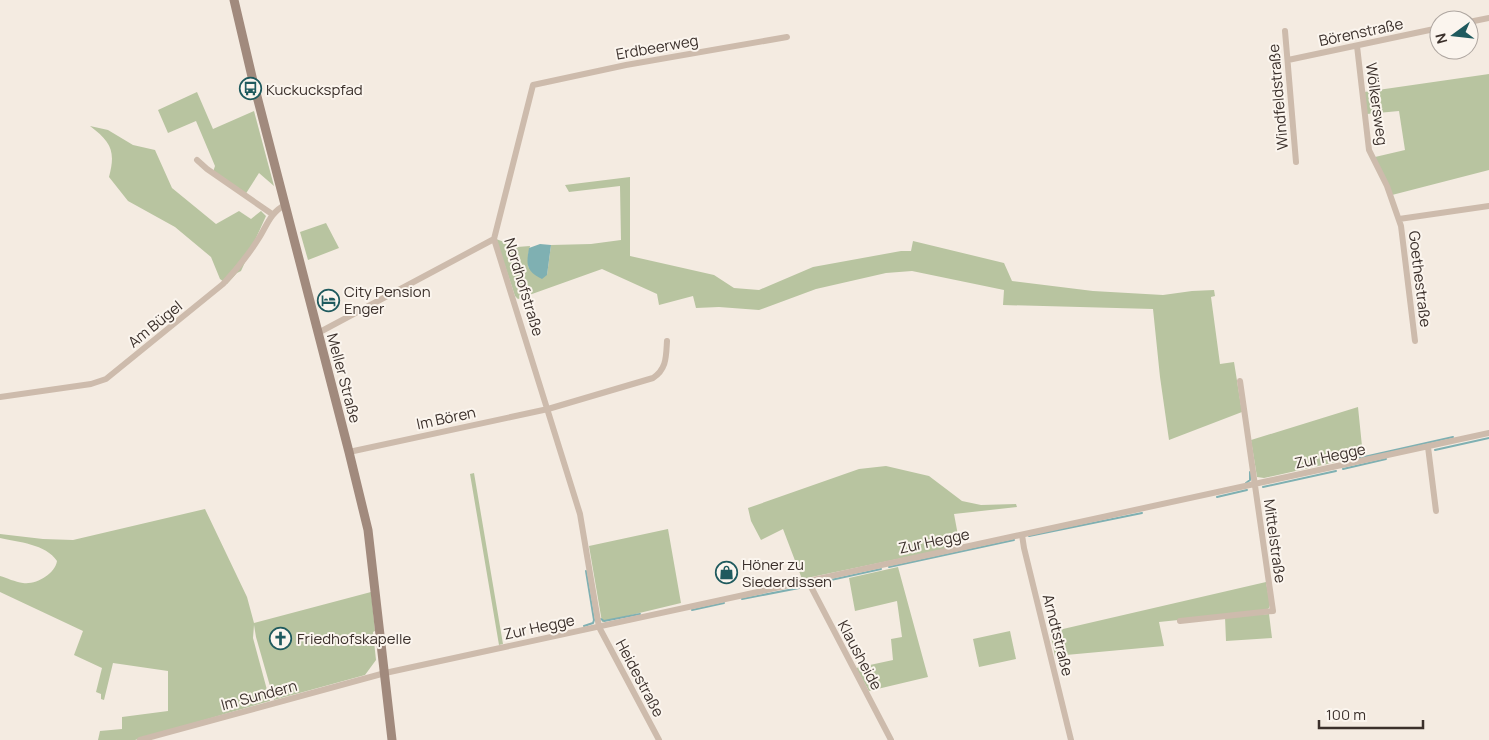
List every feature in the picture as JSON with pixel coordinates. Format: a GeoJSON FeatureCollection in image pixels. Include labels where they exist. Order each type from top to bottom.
{"type":"FeatureCollection","features":[{"type":"Feature","properties":{"kind":"main road","name":"Meller Straße"},"geometry":{"type":"LineString","coordinates":[[234,0],[368,530],[392,740]]}},
{"type":"Feature","properties":{"kind":"street","name":"Börenstraße"},"geometry":{"type":"LineString","coordinates":[[1288,60],[1429,30]]}},
{"type":"Feature","properties":{"kind":"street","name":"Windfeldstraße"},"geometry":{"type":"LineString","coordinates":[[1285,31],[1296,162]]}},
{"type":"Feature","properties":{"kind":"street","name":"Erdbeerweg"},"geometry":{"type":"LineString","coordinates":[[533,85],[626,65],[787,37]]}},
{"type":"Feature","properties":{"kind":"street","name":"Wölkersweg"},"geometry":{"type":"LineString","coordinates":[[1357,46],[1369,150],[1399,220]]}},
{"type":"Feature","properties":{"kind":"street","name":"Nordhofstraße"},"geometry":{"type":"LineString","coordinates":[[533,85],[494,239],[580,514],[599,628]]}},
{"type":"Feature","properties":{"kind":"street"},"geometry":{"type":"LineString","coordinates":[[197,160],[272,214]]}},
{"type":"Feature","properties":{"kind":"street","name":"Am Bügel"},"geometry":{"type":"LineString","coordinates":[[0,397],[91,384],[106,379],[235,272],[259,239],[272,214],[277,208],[285,205]]}},
{"type":"Feature","properties":{"kind":"street"},"geometry":{"type":"LineString","coordinates":[[1399,220],[1489,206]]}},
{"type":"Feature","properties":{"kind":"street","name":"Goethestraße"},"geometry":{"type":"LineString","coordinates":[[1399,220],[1415,341]]}},
{"type":"Feature","properties":{"kind":"street"},"geometry":{"type":"LineString","coordinates":[[318,333],[494,239]]}},
{"type":"Feature","properties":{"kind":"street"},"geometry":{"type":"LineString","coordinates":[[548,409],[653,378],[659,374],[665,365],[667,341]]}},
{"type":"Feature","properties":{"kind":"street","name":"Mittelstraße"},"geometry":{"type":"LineString","coordinates":[[1180,620],[1273,611],[1240,381]]}},
{"type":"Feature","properties":{"kind":"street","name":"Im Bören"},"geometry":{"type":"LineString","coordinates":[[349,452],[548,409]]}},
{"type":"Feature","properties":{"kind":"street","name":"Zur Hegge"},"geometry":{"type":"LineString","coordinates":[[385,673],[1489,433]]}},
{"type":"Feature","properties":{"kind":"street"},"geometry":{"type":"LineString","coordinates":[[1428,447],[1436,511]]}},
{"type":"Feature","properties":{"kind":"street","name":"Arndtstraße"},"geometry":{"type":"LineString","coordinates":[[1022,535],[1071,740]]}},
{"type":"Feature","properties":{"kind":"street","name":"Klausheide"},"geometry":{"type":"LineString","coordinates":[[808,581],[891,740]]}},
{"type":"Feature","properties":{"kind":"street","name":"Heidestraße"},"geometry":{"type":"LineString","coordinates":[[599,628],[659,740]]}},
{"type":"Feature","properties":{"kind":"street","name":"Im Sundern"},"geometry":{"type":"LineString","coordinates":[[140,740],[385,673]]}},
{"type":"Feature","properties":{"kind":"green space"},"geometry":{"type":"Polygon","coordinates":[[[1489,74],[1489,170],[1392,195],[1375,157],[1405,150],[1399,111],[1367,114],[1364,92],[1489,74]]]}},
{"type":"Feature","properties":{"kind":"green space"},"geometry":{"type":"Polygon","coordinates":[[[197,92],[213,129],[254,111],[274,186],[259,173],[245,195],[213,172],[215,166],[196,121],[168,133],[158,110],[197,92]]]}},
{"type":"Feature","properties":{"kind":"green space"},"geometry":{"type":"Polygon","coordinates":[[[90,126],[108,130],[133,145],[155,150],[172,188],[216,224],[239,211],[251,219],[261,211],[266,216],[241,271],[227,284],[220,279],[211,257],[175,227],[128,201],[109,177],[112,154],[107,142],[90,126]]]}},
{"type":"Feature","properties":{"kind":"green space"},"geometry":{"type":"Polygon","coordinates":[[[630,177],[630,256],[714,275],[734,288],[759,290],[813,267],[901,251],[911,251],[913,241],[1004,263],[1012,281],[1093,291],[1163,295],[1214,290],[1215,296],[1211,297],[1220,364],[1234,362],[1242,412],[1169,440],[1153,309],[1003,305],[1004,290],[912,271],[886,273],[816,289],[759,310],[719,307],[696,308],[693,296],[659,305],[657,294],[602,269],[518,299],[515,296],[496,239],[517,247],[530,246],[528,267],[547,275],[551,245],[591,244],[621,240],[620,186],[569,192],[565,185],[630,177]]]}},
{"type":"Feature","properties":{"kind":"green space"},"geometry":{"type":"Polygon","coordinates":[[[326,223],[339,248],[308,260],[300,232],[326,223]]]}},
{"type":"Feature","properties":{"kind":"green space"},"geometry":{"type":"Polygon","coordinates":[[[1358,407],[1363,456],[1264,478],[1257,477],[1251,440],[1358,407]]]}},
{"type":"Feature","properties":{"kind":"green space"},"geometry":{"type":"Polygon","coordinates":[[[886,466],[929,476],[962,501],[981,505],[1016,504],[1017,507],[954,514],[960,546],[802,579],[783,529],[761,540],[751,521],[748,508],[859,469],[886,466]]]}},
{"type":"Feature","properties":{"kind":"green space"},"geometry":{"type":"Polygon","coordinates":[[[474,473],[503,644],[499,645],[470,474],[474,473]]]}},
{"type":"Feature","properties":{"kind":"green space"},"geometry":{"type":"Polygon","coordinates":[[[205,509],[247,597],[254,623],[371,592],[376,660],[365,675],[274,700],[254,625],[253,638],[270,701],[135,740],[98,740],[100,731],[122,729],[122,717],[168,711],[168,671],[113,663],[104,700],[101,699],[101,694],[96,692],[102,668],[74,655],[83,631],[0,592],[0,576],[20,582],[34,582],[49,574],[57,561],[52,555],[39,547],[0,538],[0,534],[73,540],[205,509]]]}},
{"type":"Feature","properties":{"kind":"green space"},"geometry":{"type":"Polygon","coordinates":[[[668,529],[681,603],[602,622],[589,546],[668,529]]]}},
{"type":"Feature","properties":{"kind":"green space"},"geometry":{"type":"Polygon","coordinates":[[[898,567],[928,677],[869,691],[856,668],[893,660],[891,639],[902,637],[897,601],[855,611],[849,578],[898,567]]]}},
{"type":"Feature","properties":{"kind":"green space"},"geometry":{"type":"Polygon","coordinates":[[[1266,582],[1270,604],[1269,608],[1265,611],[1159,622],[1164,646],[1055,656],[1050,632],[1266,582]]]}},
{"type":"Feature","properties":{"kind":"green space"},"geometry":{"type":"Polygon","coordinates":[[[1269,614],[1272,638],[1226,641],[1225,617],[1269,614]]]}},
{"type":"Feature","properties":{"kind":"green space"},"geometry":{"type":"Polygon","coordinates":[[[1010,631],[1016,659],[979,667],[973,639],[1010,631]]]}},
{"type":"Feature","properties":{"kind":"water"},"geometry":{"type":"Polygon","coordinates":[[[540,244],[551,245],[547,275],[542,279],[528,267],[529,248],[540,244]]]}},
{"type":"Feature","properties":{"kind":"waterway"},"geometry":{"type":"LineString","coordinates":[[1355,459],[1453,437]]}},
{"type":"Feature","properties":{"kind":"waterway"},"geometry":{"type":"LineString","coordinates":[[1435,450],[1489,438]]}},
{"type":"Feature","properties":{"kind":"waterway"},"geometry":{"type":"LineString","coordinates":[[1343,469],[1386,459]]}},
{"type":"Feature","properties":{"kind":"waterway"},"geometry":{"type":"LineString","coordinates":[[1263,487],[1336,471]]}},
{"type":"Feature","properties":{"kind":"waterway"},"geometry":{"type":"LineString","coordinates":[[1246,483],[1250,480],[1250,472]]}},
{"type":"Feature","properties":{"kind":"waterway"},"geometry":{"type":"LineString","coordinates":[[1217,497],[1247,490]]}},
{"type":"Feature","properties":{"kind":"waterway"},"geometry":{"type":"LineString","coordinates":[[1029,536],[1142,513]]}},
{"type":"Feature","properties":{"kind":"waterway"},"geometry":{"type":"LineString","coordinates":[[889,567],[1014,540]]}},
{"type":"Feature","properties":{"kind":"waterway"},"geometry":{"type":"LineString","coordinates":[[817,583],[881,569]]}},
{"type":"Feature","properties":{"kind":"waterway"},"geometry":{"type":"LineString","coordinates":[[584,626],[593,623],[594,620],[586,571]]}},
{"type":"Feature","properties":{"kind":"waterway"},"geometry":{"type":"LineString","coordinates":[[742,599],[799,588]]}},
{"type":"Feature","properties":{"kind":"waterway"},"geometry":{"type":"LineString","coordinates":[[692,610],[724,603]]}},
{"type":"Feature","properties":{"kind":"waterway"},"geometry":{"type":"LineString","coordinates":[[601,619],[604,621],[640,614]]}},
{"type":"Feature","properties":{"kind":"place","name":"Kuckuckspfad"},"geometry":{"type":"Point","coordinates":[250,89]}},
{"type":"Feature","properties":{"kind":"place","name":"City Pension Enger"},"geometry":{"type":"Point","coordinates":[328,300]}},
{"type":"Feature","properties":{"kind":"place","name":"Höner zu Siederdissen"},"geometry":{"type":"Point","coordinates":[726,573]}},
{"type":"Feature","properties":{"kind":"place","name":"Friedhofskapelle"},"geometry":{"type":"Point","coordinates":[281,638]}}]}
